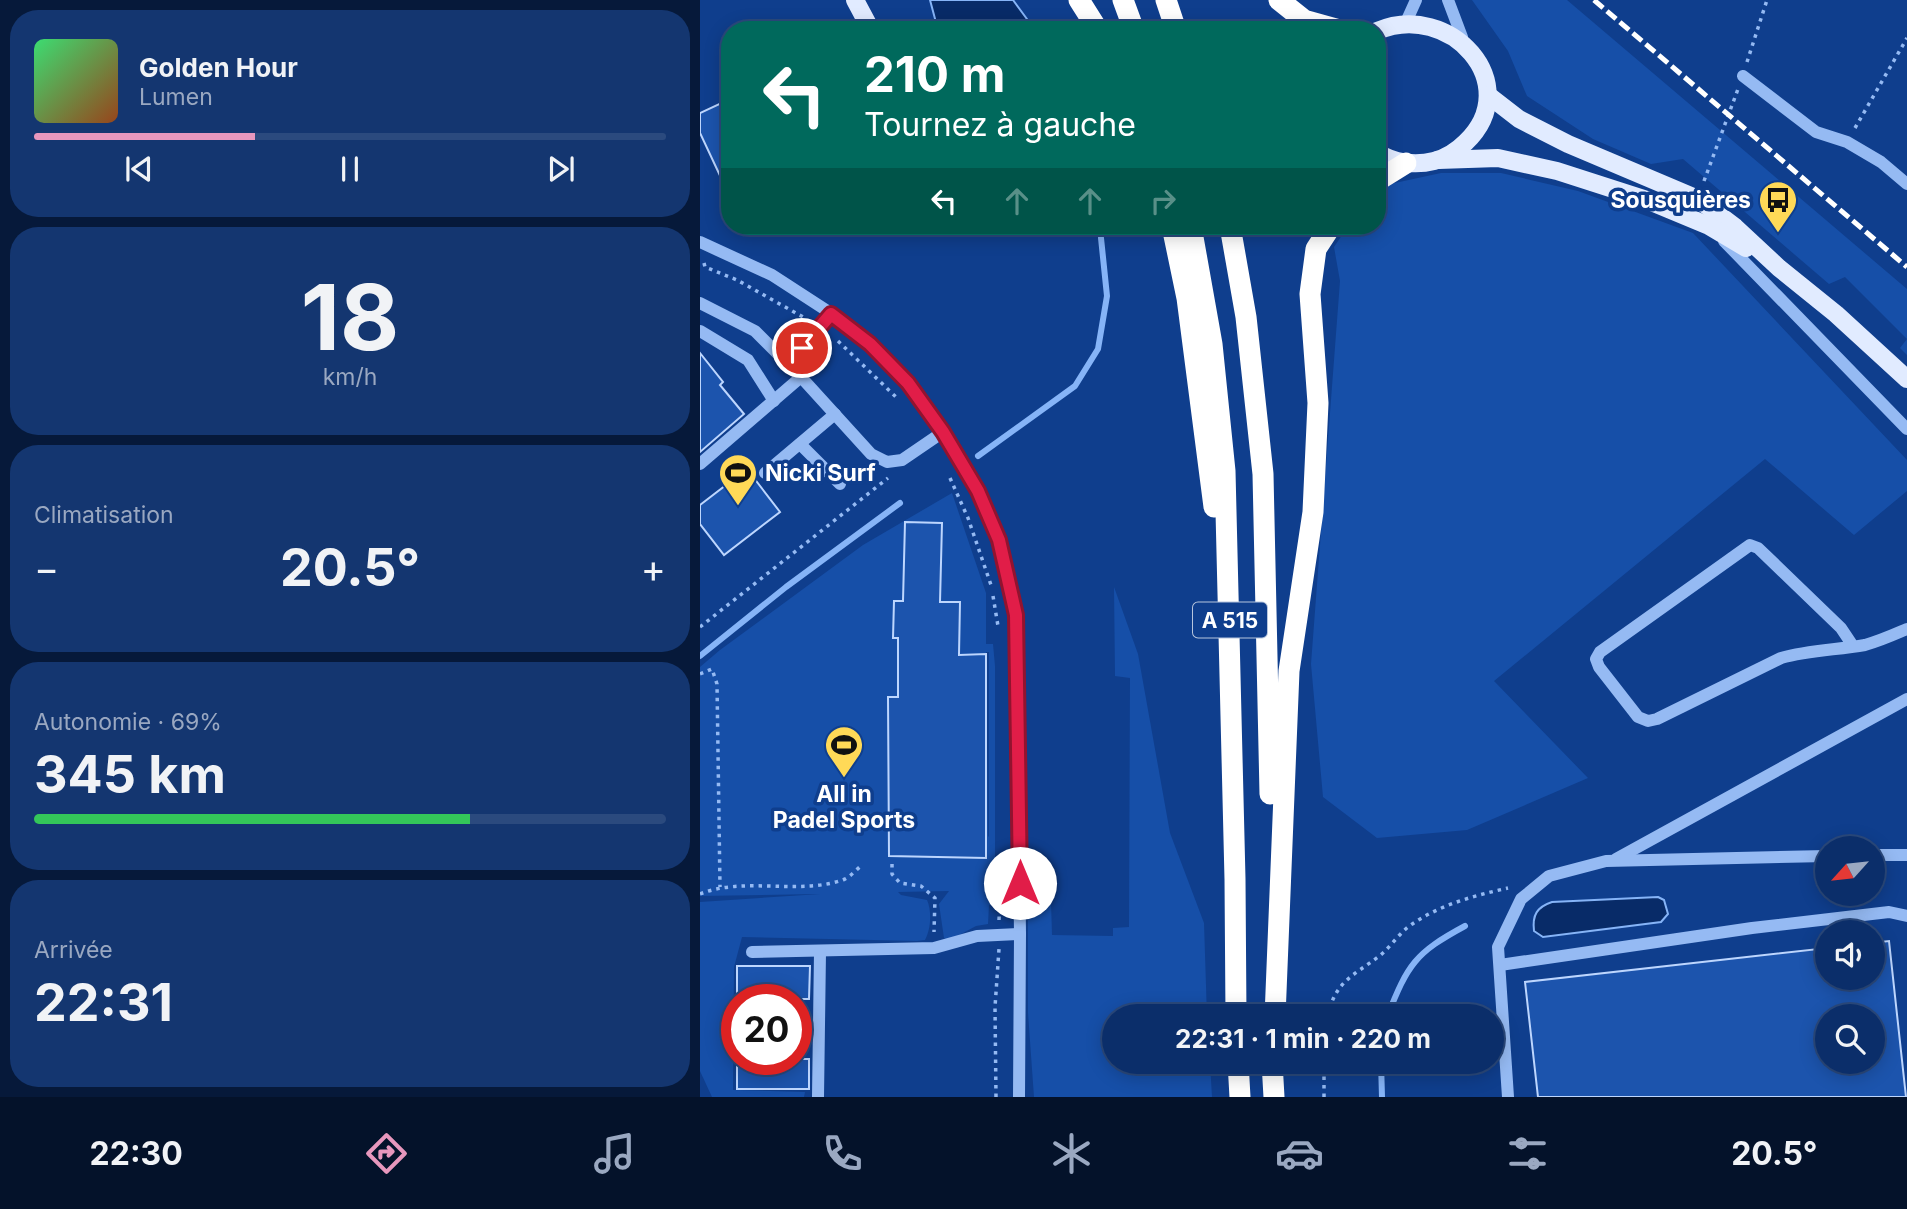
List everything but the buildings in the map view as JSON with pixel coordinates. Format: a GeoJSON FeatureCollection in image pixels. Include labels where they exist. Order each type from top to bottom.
{"type":"FeatureCollection","features":[{"type":"Feature","properties":{"kind":"highway"},"geometry":{"type":"LineString","coordinates":[[1079,0],[1092,21]]}},
{"type":"Feature","properties":{"kind":"highway"},"geometry":{"type":"LineString","coordinates":[[1123,0],[1131,21]]}},
{"type":"Feature","properties":{"kind":"highway"},"geometry":{"type":"LineString","coordinates":[[1166,0],[1173,21]]}},
{"type":"Feature","properties":{"kind":"highway"},"geometry":{"type":"LineString","coordinates":[[1279,0],[1308,21]]}},
{"type":"Feature","properties":{"kind":"highway"},"geometry":{"type":"LineString","coordinates":[[1386,175],[1406,163]]}},
{"type":"Feature","properties":{"kind":"highway"},"geometry":{"type":"LineString","coordinates":[[1174,235],[1187,298],[1230,635]]}},
{"type":"Feature","properties":{"kind":"highway","name":"A 515"},"geometry":{"type":"LineString","coordinates":[[1193,235],[1212,344],[1225,471],[1236,1004]]}},
{"type":"Feature","properties":{"kind":"highway","name":"A 515"},"geometry":{"type":"LineString","coordinates":[[1232,235],[1246,317],[1263,474],[1273,1004]]}},
{"type":"Feature","properties":{"kind":"highway"},"geometry":{"type":"LineString","coordinates":[[1274,1004],[1289,671],[1312,512],[1318,403],[1310,294],[1316,249],[1325,235]]}},
{"type":"Feature","properties":{"kind":"highway"},"geometry":{"type":"LineString","coordinates":[[1239,1074],[1240,1097]]}},
{"type":"Feature","properties":{"kind":"main road"},"geometry":{"type":"LineString","coordinates":[[860,3],[867,21]]}},
{"type":"Feature","properties":{"kind":"main road"},"geometry":{"type":"LineString","coordinates":[[1386,26],[1407,20],[1427,20],[1446,26],[1462,37],[1476,53],[1485,73],[1488,94],[1483,116],[1473,135],[1457,150],[1438,160]]}},
{"type":"Feature","properties":{"kind":"main road"},"geometry":{"type":"LineString","coordinates":[[1488,94],[1519,119],[1698,199],[1836,314],[1907,379]]}},
{"type":"Feature","properties":{"kind":"main road"},"geometry":{"type":"LineString","coordinates":[[1386,157],[1406,163],[1422,164],[1438,160],[1498,158],[1557,171],[1644,199],[1709,226],[1779,268]]}},
{"type":"Feature","properties":{"kind":"street"},"geometry":{"type":"LineString","coordinates":[[1407,20],[1416,0]]}},
{"type":"Feature","properties":{"kind":"street"},"geometry":{"type":"LineString","coordinates":[[1448,0],[1462,37]]}},
{"type":"Feature","properties":{"kind":"street"},"geometry":{"type":"LineString","coordinates":[[1743,76],[1816,132],[1847,142],[1881,162],[1907,184]]}},
{"type":"Feature","properties":{"kind":"street"},"geometry":{"type":"LineString","coordinates":[[1709,226],[1907,429]]}},
{"type":"Feature","properties":{"kind":"street"},"geometry":{"type":"LineString","coordinates":[[700,242],[772,275],[870,344],[908,383],[943,432],[978,491],[999,540],[1016,615],[1019,1097]]}},
{"type":"Feature","properties":{"kind":"street"},"geometry":{"type":"LineString","coordinates":[[700,248],[715,250]]}},
{"type":"Feature","properties":{"kind":"street"},"geometry":{"type":"LineString","coordinates":[[700,303],[755,331],[871,454],[887,462],[902,460],[943,432]]}},
{"type":"Feature","properties":{"kind":"street"},"geometry":{"type":"LineString","coordinates":[[788,363],[831,314]]}},
{"type":"Feature","properties":{"kind":"street"},"geometry":{"type":"LineString","coordinates":[[700,331],[748,360],[774,401]]}},
{"type":"Feature","properties":{"kind":"street"},"geometry":{"type":"LineString","coordinates":[[700,464],[801,377]]}},
{"type":"Feature","properties":{"kind":"street"},"geometry":{"type":"LineString","coordinates":[[765,473],[835,414]]}},
{"type":"Feature","properties":{"kind":"street"},"geometry":{"type":"LineString","coordinates":[[800,444],[840,484]]}},
{"type":"Feature","properties":{"kind":"street"},"geometry":{"type":"LineString","coordinates":[[1853,646],[1842,628],[1758,548],[1750,545],[1600,652],[1596,659],[1599,667],[1638,717],[1648,721],[1781,658],[1795,654],[1853,646],[1886,639],[1907,629]]}},
{"type":"Feature","properties":{"kind":"street"},"geometry":{"type":"LineString","coordinates":[[1611,861],[1907,699]]}},
{"type":"Feature","properties":{"kind":"street"},"geometry":{"type":"LineString","coordinates":[[1885,855],[1907,855]]}},
{"type":"Feature","properties":{"kind":"street"},"geometry":{"type":"LineString","coordinates":[[1508,1097],[1498,947],[1521,899],[1536,886],[1549,876],[1611,861],[1815,856]]}},
{"type":"Feature","properties":{"kind":"street"},"geometry":{"type":"LineString","coordinates":[[1500,965],[1752,928],[1889,912],[1907,916]]}},
{"type":"Feature","properties":{"kind":"street"},"geometry":{"type":"LineString","coordinates":[[752,952],[934,948],[977,936],[1020,934]]}},
{"type":"Feature","properties":{"kind":"street"},"geometry":{"type":"LineString","coordinates":[[818,1097],[820,952]]}},
{"type":"Feature","properties":{"kind":"path"},"geometry":{"type":"LineString","coordinates":[[1698,199],[1743,76],[1767,0]]}},
{"type":"Feature","properties":{"kind":"path"},"geometry":{"type":"LineString","coordinates":[[1847,142],[1907,38]]}},
{"type":"Feature","properties":{"kind":"path"},"geometry":{"type":"LineString","coordinates":[[700,248],[705,267],[737,279],[811,321]]}},
{"type":"Feature","properties":{"kind":"path"},"geometry":{"type":"LineString","coordinates":[[830,334],[899,400]]}},
{"type":"Feature","properties":{"kind":"path"},"geometry":{"type":"LineString","coordinates":[[700,627],[888,478],[887,462]]}},
{"type":"Feature","properties":{"kind":"path"},"geometry":{"type":"LineString","coordinates":[[945,468],[968,518],[992,589],[998,628]]}},
{"type":"Feature","properties":{"kind":"path"},"geometry":{"type":"LineString","coordinates":[[700,674],[712,668],[717,684],[720,887]]}},
{"type":"Feature","properties":{"kind":"path"},"geometry":{"type":"LineString","coordinates":[[892,864],[892,874],[900,883],[921,886],[935,898],[934,948]]}},
{"type":"Feature","properties":{"kind":"path"},"geometry":{"type":"LineString","coordinates":[[700,894],[720,887],[817,884],[846,878],[862,865]]}},
{"type":"Feature","properties":{"kind":"path"},"geometry":{"type":"LineString","coordinates":[[1331,1004],[1339,987],[1351,975],[1378,957],[1407,928],[1444,906],[1463,898],[1508,888],[1536,886]]}},
{"type":"Feature","properties":{"kind":"path"},"geometry":{"type":"LineString","coordinates":[[999,923],[1001,895]]}},
{"type":"Feature","properties":{"kind":"path"},"geometry":{"type":"LineString","coordinates":[[996,1097],[995,1007],[999,945]]}},
{"type":"Feature","properties":{"kind":"path"},"geometry":{"type":"LineString","coordinates":[[1324,1074],[1324,1097]]}},
{"type":"Feature","properties":{"kind":"shaded area"},"geometry":{"type":"Polygon","coordinates":[[[930,0],[1013,0],[1028,21],[936,21],[930,0]]]}},
{"type":"Feature","properties":{"kind":"shaded area"},"geometry":{"type":"Polygon","coordinates":[[[1472,0],[1567,0],[1907,289],[1907,339],[1845,277],[1829,284],[1683,159],[1651,164],[1593,139],[1527,96],[1508,51],[1472,0]]]}},
{"type":"Feature","properties":{"kind":"shaded area"},"geometry":{"type":"Polygon","coordinates":[[[1441,173],[1501,173],[1578,191],[1693,233],[1907,460],[1907,491],[1854,535],[1765,459],[1494,681],[1588,778],[1467,830],[1377,838],[1323,797],[1311,664],[1340,281],[1334,247],[1342,235],[1386,235],[1386,187],[1441,173]]]}},
{"type":"Feature","properties":{"kind":"shaded area"},"geometry":{"type":"Polygon","coordinates":[[[1907,339],[1907,355],[1900,348],[1907,339]]]}},
{"type":"Feature","properties":{"kind":"shaded area","name":"All in Padel Sports"},"geometry":{"type":"Polygon","coordinates":[[[952,493],[986,593],[986,644],[993,644],[995,904],[989,905],[988,924],[976,926],[950,940],[944,938],[939,904],[949,891],[898,892],[927,900],[930,920],[925,940],[742,937],[734,967],[734,984],[721,984],[721,1075],[733,1075],[733,1090],[805,1092],[804,1097],[712,1097],[700,1071],[700,902],[820,894],[700,896],[700,667],[863,545],[952,493]],[[986,652],[988,836],[989,652],[986,652]]]}},
{"type":"Feature","properties":{"kind":"shaded area"},"geometry":{"type":"Polygon","coordinates":[[[1114,587],[1138,654],[1170,833],[1204,923],[1207,1004],[1102,1004],[1102,1074],[1211,1074],[1212,1097],[1034,1097],[1028,1013],[1028,901],[1051,901],[1052,935],[1113,936],[1113,928],[1129,927],[1130,678],[1115,676],[1114,587]]]}},
{"type":"Feature","properties":{"kind":"shaded area"},"geometry":{"type":"Polygon","coordinates":[[[1658,897],[1664,900],[1668,914],[1661,922],[1543,937],[1534,931],[1537,912],[1552,902],[1658,897]]]}},
{"type":"Feature","properties":{"kind":"waterway"},"geometry":{"type":"LineString","coordinates":[[978,456],[1075,386],[1098,349],[1107,296],[1101,238]]}},
{"type":"Feature","properties":{"kind":"waterway"},"geometry":{"type":"LineString","coordinates":[[700,656],[786,587],[900,503]]}},
{"type":"Feature","properties":{"kind":"waterway"},"geometry":{"type":"LineString","coordinates":[[1393,1004],[1415,962],[1435,944],[1465,926]]}},
{"type":"Feature","properties":{"kind":"waterway"},"geometry":{"type":"LineString","coordinates":[[1381,1074],[1382,1097]]}},
{"type":"Feature","properties":{"kind":"railway"},"geometry":{"type":"LineString","coordinates":[[1594,0],[1907,267]]}},
{"type":"Feature","properties":{"kind":"place","name":"Sousquières"},"geometry":{"type":"Point","coordinates":[1778,234]}},
{"type":"Feature","properties":{"kind":"place","name":"Nicki Surf"},"geometry":{"type":"Point","coordinates":[738,507]}},
{"type":"Feature","properties":{"kind":"place","name":"All in Padel Sports"},"geometry":{"type":"Point","coordinates":[844,779]}},
{"type":"Feature","properties":{"kind":"route"},"geometry":{"type":"LineString","coordinates":[[802,348],[831,314],[870,344],[908,383],[943,432],[978,491],[999,540],[1016,615],[1020,883]]}}]}
